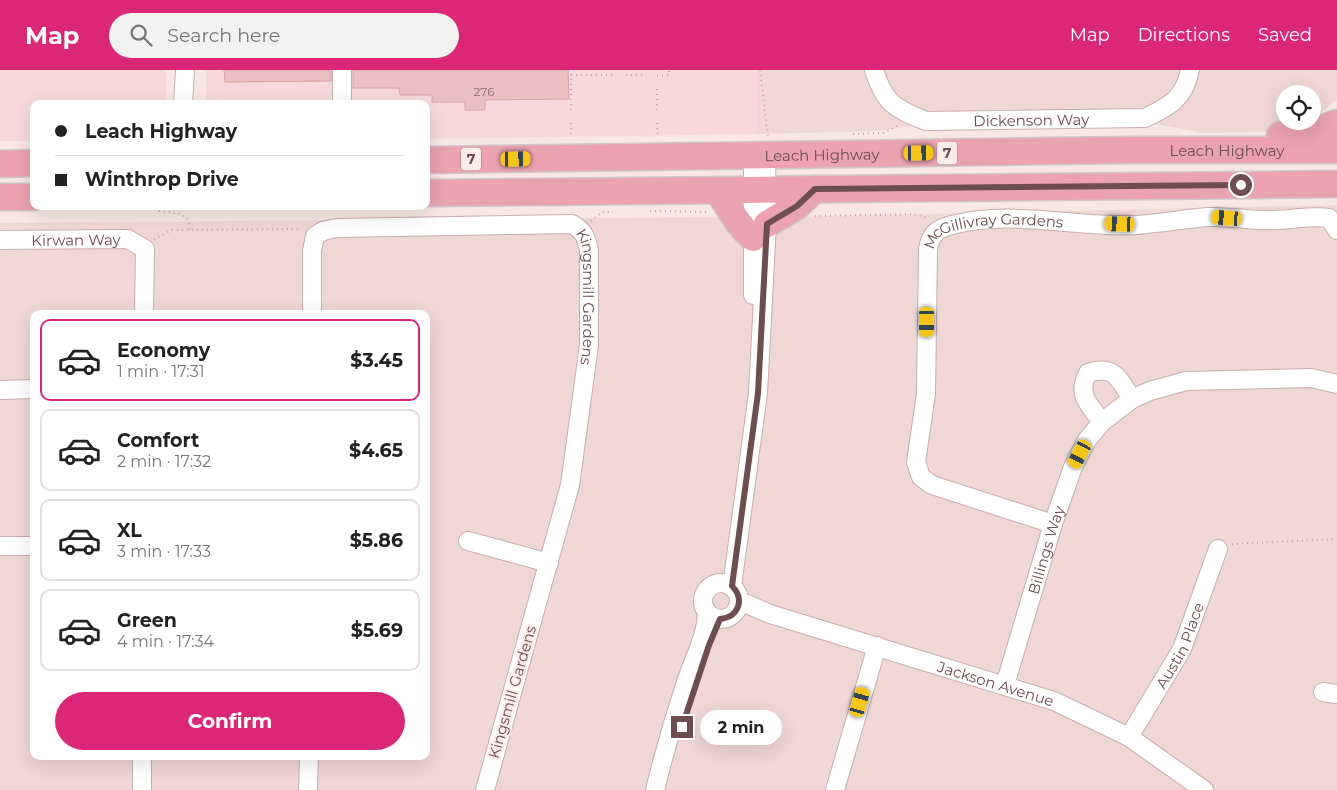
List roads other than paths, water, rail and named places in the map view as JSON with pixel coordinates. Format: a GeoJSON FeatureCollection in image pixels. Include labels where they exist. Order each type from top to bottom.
{"type":"FeatureCollection","features":[{"type":"Feature","properties":{"kind":"highway"},"geometry":{"type":"LineString","coordinates":[[1128,150],[1171,139],[1265,137],[1314,132],[1337,123]]}},
{"type":"Feature","properties":{"kind":"highway","name":"Leach Highway"},"geometry":{"type":"LineString","coordinates":[[430,160],[762,151],[1337,150]]}},
{"type":"Feature","properties":{"kind":"highway"},"geometry":{"type":"LineString","coordinates":[[0,164],[30,163]]}},
{"type":"Feature","properties":{"kind":"highway","name":"7"},"geometry":{"type":"LineString","coordinates":[[430,193],[714,201],[760,190],[1337,184]]}},
{"type":"Feature","properties":{"kind":"highway"},"geometry":{"type":"LineString","coordinates":[[714,201],[731,209],[738,225],[760,231],[797,206],[815,189]]}},
{"type":"Feature","properties":{"kind":"highway"},"geometry":{"type":"LineString","coordinates":[[0,197],[30,197]]}},
{"type":"Feature","properties":{"kind":"street"},"geometry":{"type":"LineString","coordinates":[[183,100],[185,70]]}},
{"type":"Feature","properties":{"kind":"street"},"geometry":{"type":"LineString","coordinates":[[195,70],[195,100]]}},
{"type":"Feature","properties":{"kind":"street"},"geometry":{"type":"LineString","coordinates":[[342,70],[342,100]]}},
{"type":"Feature","properties":{"kind":"street","name":"Dickenson Way"},"geometry":{"type":"LineString","coordinates":[[874,70],[881,93],[898,110],[926,121],[1145,118],[1172,105],[1187,85],[1190,70]]}},
{"type":"Feature","properties":{"kind":"street"},"geometry":{"type":"LineString","coordinates":[[666,790],[677,744],[709,645],[726,602],[726,561],[752,354],[760,231],[762,151]]}},
{"type":"Feature","properties":{"kind":"street","name":"McGillivray Gardens"},"geometry":{"type":"LineString","coordinates":[[1053,524],[932,485],[921,477],[916,462],[926,394],[928,249],[931,236],[937,230],[952,224],[1019,218],[1136,225],[1210,217],[1261,221],[1291,220],[1315,216],[1329,218],[1337,230]]}},
{"type":"Feature","properties":{"kind":"street","name":"Kingsmill Gardens"},"geometry":{"type":"LineString","coordinates":[[312,310],[312,251],[315,236],[324,231],[336,228],[572,224],[581,229],[585,235],[589,250],[589,345],[570,485],[550,563],[485,790]]}},
{"type":"Feature","properties":{"kind":"street","name":"Kirwan Way"},"geometry":{"type":"LineString","coordinates":[[0,240],[128,239],[145,249],[144,310]]}},
{"type":"Feature","properties":{"kind":"street"},"geometry":{"type":"LineString","coordinates":[[1102,422],[1083,396],[1082,384],[1088,373],[1099,369],[1108,371],[1119,378],[1132,399]]}},
{"type":"Feature","properties":{"kind":"street","name":"Billings Way"},"geometry":{"type":"LineString","coordinates":[[1005,685],[1053,524],[1073,467],[1087,440],[1102,422],[1132,399],[1150,391],[1186,381],[1311,378],[1337,384]]}},
{"type":"Feature","properties":{"kind":"street"},"geometry":{"type":"LineString","coordinates":[[0,390],[30,389]]}},
{"type":"Feature","properties":{"kind":"street"},"geometry":{"type":"LineString","coordinates":[[468,541],[550,563]]}},
{"type":"Feature","properties":{"kind":"street"},"geometry":{"type":"LineString","coordinates":[[0,546],[30,546]]}},
{"type":"Feature","properties":{"kind":"street","name":"Austin Place"},"geometry":{"type":"LineString","coordinates":[[1129,737],[1182,648],[1218,549]]}},
{"type":"Feature","properties":{"kind":"street"},"geometry":{"type":"LineString","coordinates":[[655,790],[666,742],[687,680],[706,632],[726,602]]}},
{"type":"Feature","properties":{"kind":"street","name":"Jackson Avenue"},"geometry":{"type":"LineString","coordinates":[[726,602],[1005,685],[1071,708],[1129,737],[1204,790]]}},
{"type":"Feature","properties":{"kind":"street"},"geometry":{"type":"LineString","coordinates":[[835,790],[877,646]]}},
{"type":"Feature","properties":{"kind":"street"},"geometry":{"type":"LineString","coordinates":[[142,760],[142,790]]}},
{"type":"Feature","properties":{"kind":"street"},"geometry":{"type":"LineString","coordinates":[[308,790],[309,760]]}}]}
